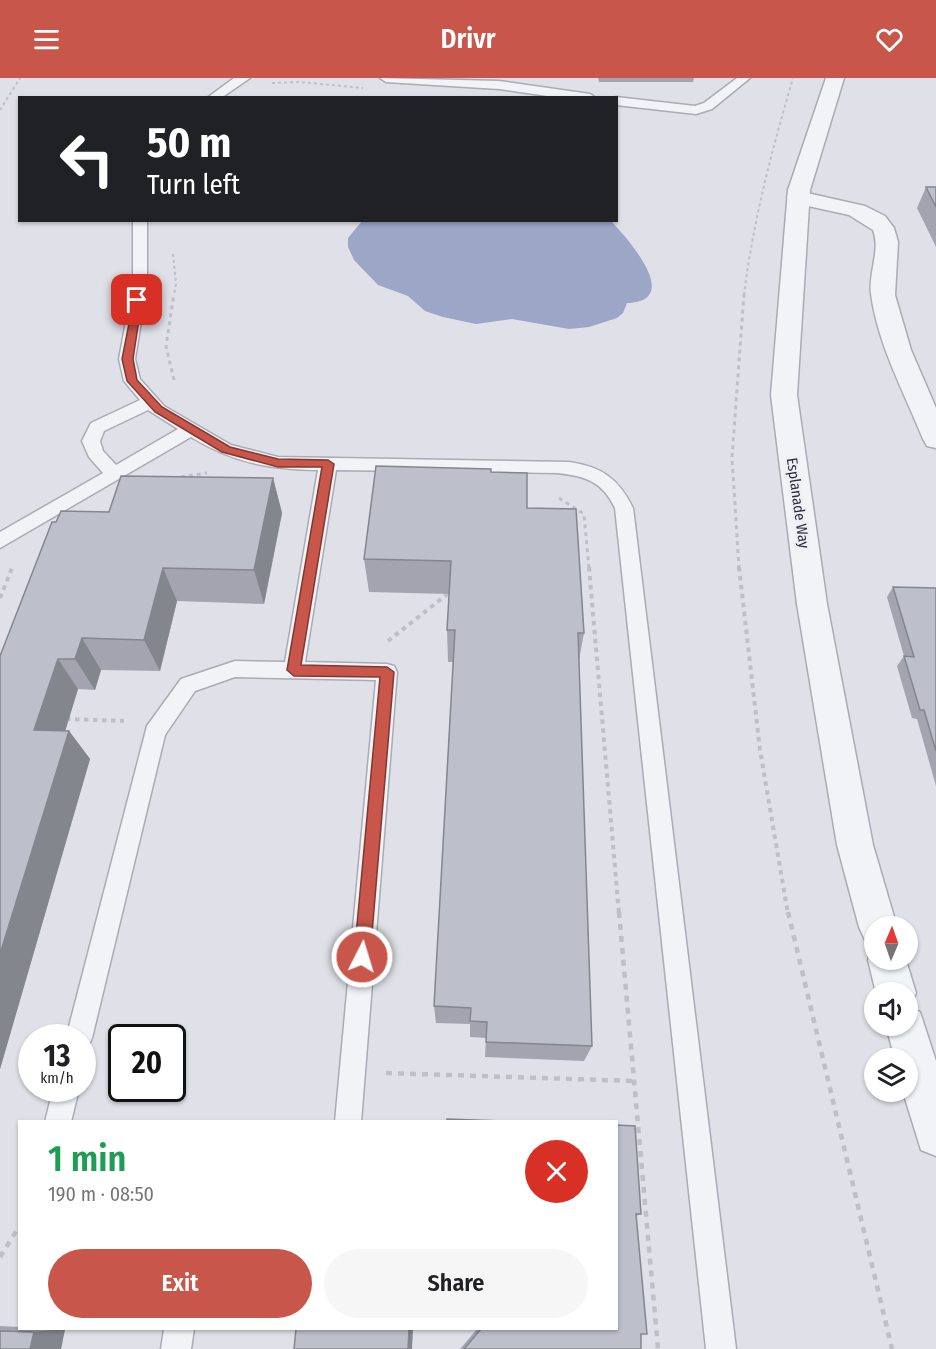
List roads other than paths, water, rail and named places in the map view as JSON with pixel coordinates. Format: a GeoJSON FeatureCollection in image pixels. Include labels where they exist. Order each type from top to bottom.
{"type":"FeatureCollection","features":[{"type":"Feature","properties":{"kind":"street","name":"Esplanade Way"},"geometry":{"type":"LineString","coordinates":[[835,78],[798,197],[784,395],[812,604],[855,845],[875,916]]}},
{"type":"Feature","properties":{"kind":"street"},"geometry":{"type":"LineString","coordinates":[[798,197],[868,214],[882,227],[888,242],[881,280],[885,306],[936,439]]}},
{"type":"Feature","properties":{"kind":"street"},"geometry":{"type":"LineString","coordinates":[[909,1036],[936,1135]]}},
{"type":"Feature","properties":{"kind":"lane"},"geometry":{"type":"LineString","coordinates":[[216,96],[233,82],[244,78]]}},
{"type":"Feature","properties":{"kind":"lane"},"geometry":{"type":"LineString","coordinates":[[618,101],[696,110],[708,106],[744,78]]}},
{"type":"Feature","properties":{"kind":"lane"},"geometry":{"type":"LineString","coordinates":[[393,79],[499,85],[576,96]]}},
{"type":"Feature","properties":{"kind":"lane"},"geometry":{"type":"LineString","coordinates":[[140,222],[140,284],[127,359],[132,381],[158,410],[226,450],[278,463],[557,467],[591,471],[606,479],[617,490],[624,508],[721,1349]]}},
{"type":"Feature","properties":{"kind":"lane"},"geometry":{"type":"LineString","coordinates":[[114,474],[95,453],[91,441],[97,427],[152,402]]}},
{"type":"Feature","properties":{"kind":"lane"},"geometry":{"type":"LineString","coordinates":[[0,541],[191,429]]}},
{"type":"Feature","properties":{"kind":"lane"},"geometry":{"type":"LineString","coordinates":[[294,670],[328,464]]}},
{"type":"Feature","properties":{"kind":"lane"},"geometry":{"type":"LineString","coordinates":[[82,1024],[155,732],[188,684],[235,669],[387,672],[348,1120]]}},
{"type":"Feature","properties":{"kind":"lane"},"geometry":{"type":"LineString","coordinates":[[58,1120],[63,1102]]}},
{"type":"Feature","properties":{"kind":"lane"},"geometry":{"type":"LineString","coordinates":[[176,1349],[179,1330]]}},
{"type":"Feature","properties":{"kind":"water"},"geometry":{"type":"Polygon","coordinates":[[[361,222],[612,222],[638,254],[646,268],[651,281],[651,292],[643,300],[627,303],[623,313],[617,318],[589,327],[569,329],[512,319],[476,324],[425,311],[408,296],[378,285],[354,260],[348,247],[348,238],[361,222]]]}}]}
